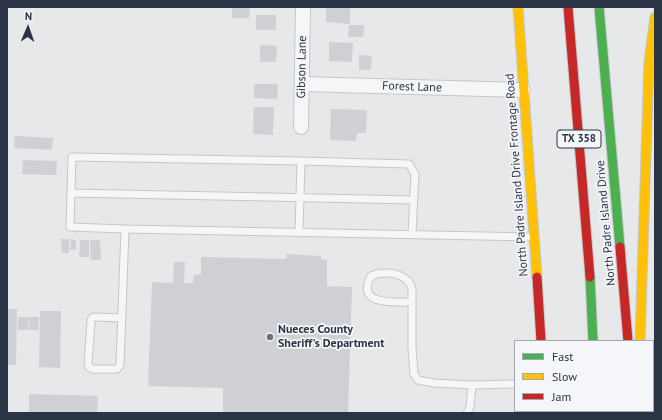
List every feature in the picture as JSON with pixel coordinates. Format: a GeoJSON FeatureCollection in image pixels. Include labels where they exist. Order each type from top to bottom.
{"type":"FeatureCollection","features":[{"type":"Feature","properties":{"kind":"main road","name":"North Padre Island Drive Frontage Road"},"geometry":{"type":"LineString","coordinates":[[518,7],[541,340]]}},
{"type":"Feature","properties":{"kind":"main road","name":"North Padre Island Drive"},"geometry":{"type":"LineString","coordinates":[[568,7],[590,272],[593,340]]}},
{"type":"Feature","properties":{"kind":"main road","name":"North Padre Island Drive"},"geometry":{"type":"LineString","coordinates":[[599,7],[628,340]]}},
{"type":"Feature","properties":{"kind":"main road"},"geometry":{"type":"LineString","coordinates":[[640,340],[649,62],[655,17]]}},
{"type":"Feature","properties":{"kind":"main road"},"geometry":{"type":"LineString","coordinates":[[608,101],[612,51]]}},
{"type":"Feature","properties":{"kind":"main road"},"geometry":{"type":"LineString","coordinates":[[565,77],[590,272]]}},
{"type":"Feature","properties":{"kind":"street","name":"Gibson Lane"},"geometry":{"type":"LineString","coordinates":[[301,127],[303,7]]}},
{"type":"Feature","properties":{"kind":"street","name":"Forest Lane"},"geometry":{"type":"LineString","coordinates":[[302,84],[523,90]]}},
{"type":"Feature","properties":{"kind":"lane"},"geometry":{"type":"LineString","coordinates":[[412,234],[415,174],[409,164],[72,157],[70,227],[534,237]]}},
{"type":"Feature","properties":{"kind":"lane"},"geometry":{"type":"LineString","coordinates":[[299,233],[300,161]]}},
{"type":"Feature","properties":{"kind":"lane"},"geometry":{"type":"LineString","coordinates":[[71,193],[414,200]]}},
{"type":"Feature","properties":{"kind":"lane"},"geometry":{"type":"LineString","coordinates":[[122,318],[92,318],[89,367],[93,369],[117,369],[120,365],[122,318],[125,229]]}},
{"type":"Feature","properties":{"kind":"lane"},"geometry":{"type":"LineString","coordinates":[[412,302],[374,300],[369,295],[367,288],[368,281],[371,276],[379,273],[401,276],[409,281],[412,289],[412,302],[412,348],[414,374],[418,380],[434,383],[472,385],[514,384]]}},
{"type":"Feature","properties":{"kind":"lane"},"geometry":{"type":"LineString","coordinates":[[467,413],[470,407],[472,385]]}},
{"type":"Feature","properties":{"kind":"building"},"geometry":{"type":"Polygon","coordinates":[[[232,7],[250,7],[249,18],[232,18],[232,7]]]}},
{"type":"Feature","properties":{"kind":"building"},"geometry":{"type":"Polygon","coordinates":[[[326,7],[350,7],[350,24],[326,22],[326,7]]]}},
{"type":"Feature","properties":{"kind":"building"},"geometry":{"type":"Polygon","coordinates":[[[256,15],[276,15],[276,30],[256,30],[256,15]]]}},
{"type":"Feature","properties":{"kind":"building"},"geometry":{"type":"Polygon","coordinates":[[[349,25],[364,25],[363,37],[348,37],[349,25]]]}},
{"type":"Feature","properties":{"kind":"building"},"geometry":{"type":"Polygon","coordinates":[[[329,42],[353,43],[352,62],[329,61],[329,42]]]}},
{"type":"Feature","properties":{"kind":"building"},"geometry":{"type":"Polygon","coordinates":[[[260,45],[277,46],[276,62],[260,62],[260,45]]]}},
{"type":"Feature","properties":{"kind":"building"},"geometry":{"type":"Polygon","coordinates":[[[359,55],[372,56],[371,70],[359,70],[359,55]]]}},
{"type":"Feature","properties":{"kind":"building"},"geometry":{"type":"Polygon","coordinates":[[[254,84],[278,84],[277,99],[254,98],[254,84]]]}},
{"type":"Feature","properties":{"kind":"building"},"geometry":{"type":"Polygon","coordinates":[[[254,107],[274,107],[273,135],[253,134],[254,107]]]}},
{"type":"Feature","properties":{"kind":"building"},"geometry":{"type":"Polygon","coordinates":[[[331,109],[367,110],[366,133],[357,133],[356,141],[330,140],[331,109]]]}},
{"type":"Feature","properties":{"kind":"building"},"geometry":{"type":"Polygon","coordinates":[[[15,136],[53,138],[52,150],[14,148],[15,136]]]}},
{"type":"Feature","properties":{"kind":"building"},"geometry":{"type":"Polygon","coordinates":[[[23,160],[57,161],[56,175],[22,174],[23,160]]]}},
{"type":"Feature","properties":{"kind":"building"},"geometry":{"type":"Polygon","coordinates":[[[61,239],[69,239],[69,253],[62,253],[61,239]]]}},
{"type":"Feature","properties":{"kind":"building"},"geometry":{"type":"Polygon","coordinates":[[[71,239],[76,240],[76,250],[70,250],[71,239]]]}},
{"type":"Feature","properties":{"kind":"building"},"geometry":{"type":"Polygon","coordinates":[[[80,240],[89,240],[89,257],[79,257],[80,240]]]}},
{"type":"Feature","properties":{"kind":"building"},"geometry":{"type":"Polygon","coordinates":[[[90,240],[100,240],[101,260],[91,260],[90,240]]]}},
{"type":"Feature","properties":{"kind":"building"},"geometry":{"type":"Polygon","coordinates":[[[287,254],[321,256],[321,259],[327,260],[327,286],[352,287],[348,413],[223,413],[223,388],[148,386],[152,282],[173,283],[174,262],[185,262],[184,283],[193,283],[194,275],[201,274],[201,257],[286,259],[287,254]]]}},
{"type":"Feature","properties":{"kind":"building"},"geometry":{"type":"Polygon","coordinates":[[[7,309],[17,309],[16,365],[7,365],[7,309]]]}},
{"type":"Feature","properties":{"kind":"building"},"geometry":{"type":"Polygon","coordinates":[[[40,311],[61,311],[60,368],[39,367],[40,311]]]}},
{"type":"Feature","properties":{"kind":"building"},"geometry":{"type":"Polygon","coordinates":[[[18,317],[29,317],[28,330],[18,330],[18,317]]]}},
{"type":"Feature","properties":{"kind":"building"},"geometry":{"type":"Polygon","coordinates":[[[30,317],[39,317],[38,330],[29,330],[30,317]]]}},
{"type":"Feature","properties":{"kind":"building"},"geometry":{"type":"Polygon","coordinates":[[[29,394],[98,396],[97,413],[29,413],[29,394]]]}},
{"type":"Feature","properties":{"kind":"traffic: fast"},"geometry":{"type":"LineString","coordinates":[[599,7],[620,247]]}},
{"type":"Feature","properties":{"kind":"traffic: fast"},"geometry":{"type":"LineString","coordinates":[[590,277],[593,340]]}},
{"type":"Feature","properties":{"kind":"traffic: slow"},"geometry":{"type":"LineString","coordinates":[[518,7],[537,277]]}},
{"type":"Feature","properties":{"kind":"traffic: slow"},"geometry":{"type":"LineString","coordinates":[[640,340],[649,62],[655,17]]}},
{"type":"Feature","properties":{"kind":"traffic: jam"},"geometry":{"type":"LineString","coordinates":[[568,7],[590,277]]}},
{"type":"Feature","properties":{"kind":"traffic: jam"},"geometry":{"type":"LineString","coordinates":[[620,247],[628,340]]}},
{"type":"Feature","properties":{"kind":"traffic: jam"},"geometry":{"type":"LineString","coordinates":[[537,277],[541,340]]}},
{"type":"Feature","properties":{"kind":"place","name":"Nueces County Sheriff's Department"},"geometry":{"type":"Point","coordinates":[270,337]}}]}
